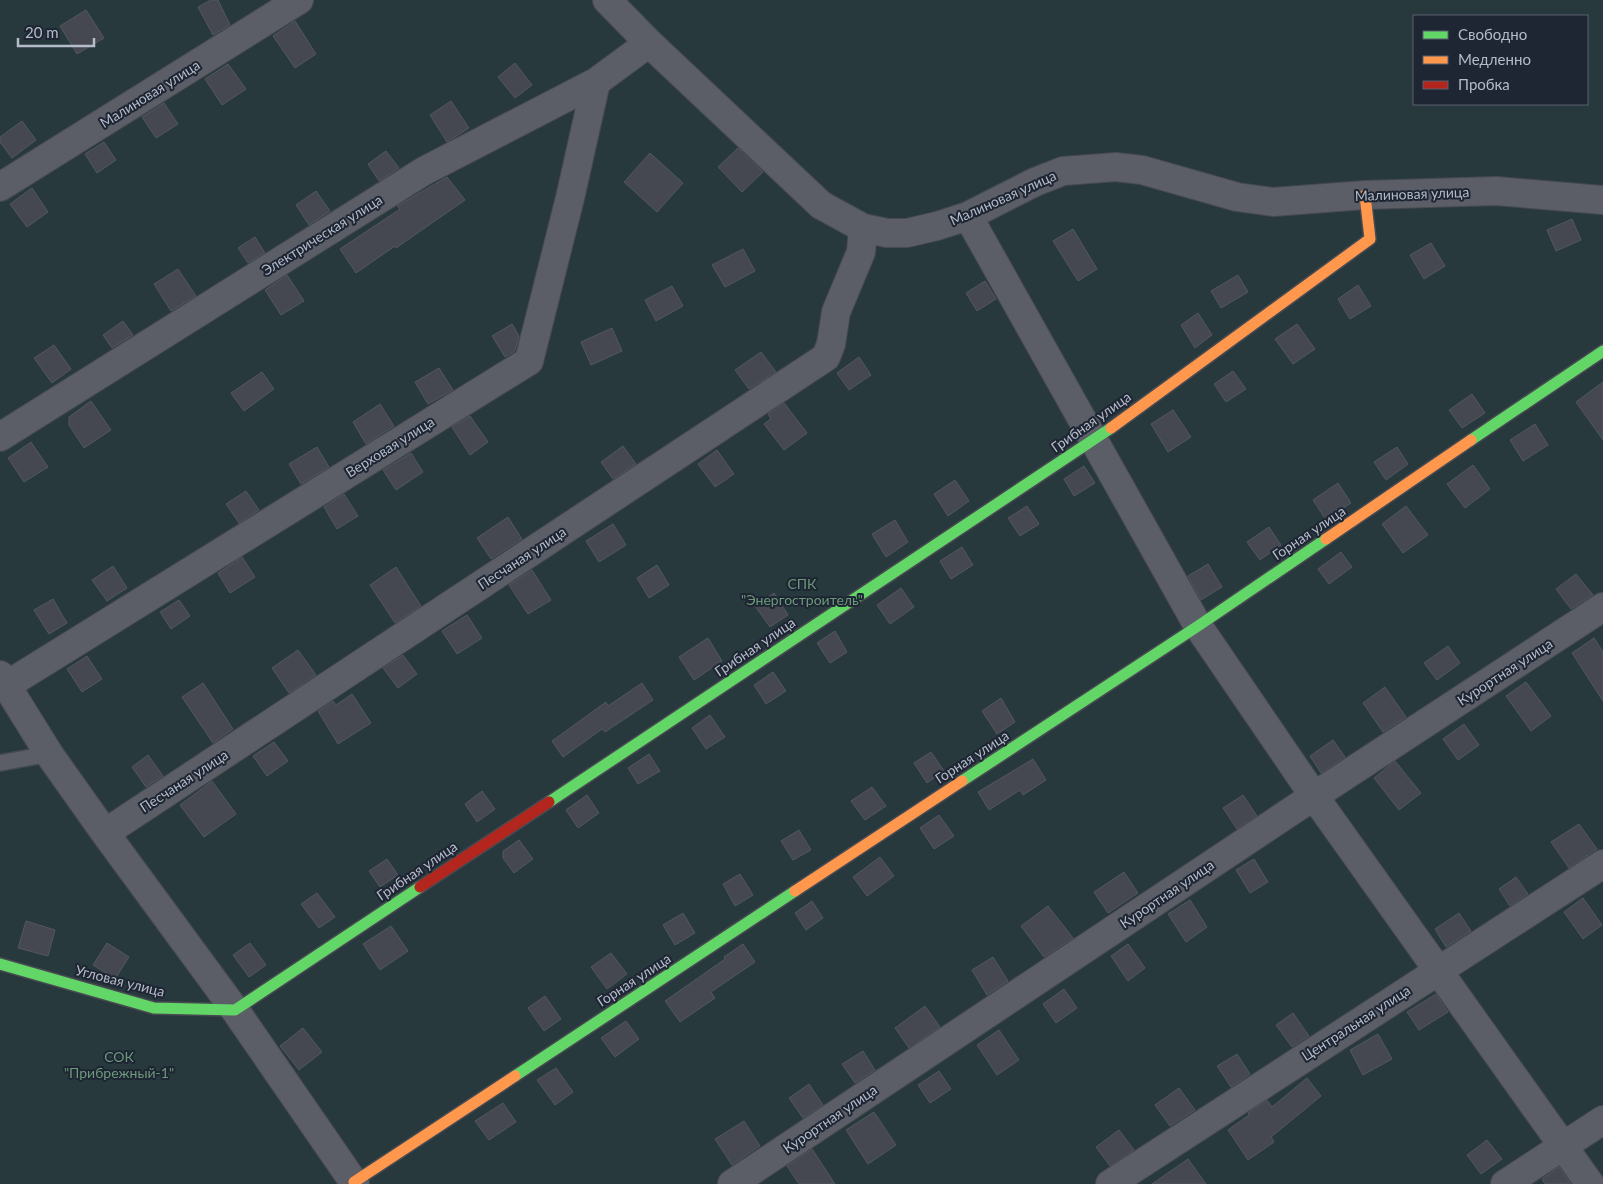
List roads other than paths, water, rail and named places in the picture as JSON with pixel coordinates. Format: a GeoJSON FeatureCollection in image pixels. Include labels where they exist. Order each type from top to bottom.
{"type":"FeatureCollection","features":[{"type":"Feature","properties":{"kind":"street","name":"Малиновая улица"},"geometry":{"type":"LineString","coordinates":[[0,187],[299,0]]}},
{"type":"Feature","properties":{"kind":"street","name":"Малиновая улица"},"geometry":{"type":"LineString","coordinates":[[607,0],[648,43],[821,205],[863,228],[887,233],[908,233],[968,216],[1035,182],[1063,171],[1107,168],[1142,170],[1237,197],[1273,202],[1365,194],[1496,192],[1603,200]]}},
{"type":"Feature","properties":{"kind":"street","name":"Электрическая улица"},"geometry":{"type":"LineString","coordinates":[[0,437],[424,171],[596,82],[648,43]]}},
{"type":"Feature","properties":{"kind":"street","name":"Верховая улица"},"geometry":{"type":"LineString","coordinates":[[4,680],[529,361],[570,198],[596,82]]}},
{"type":"Feature","properties":{"kind":"street","name":"Грибная улица"},"geometry":{"type":"LineString","coordinates":[[235,1010],[1093,441],[1370,239],[1365,194]]}},
{"type":"Feature","properties":{"kind":"street"},"geometry":{"type":"LineString","coordinates":[[968,216],[1198,626],[1314,796],[1590,1184]]}},
{"type":"Feature","properties":{"kind":"street","name":"Песчаная улица"},"geometry":{"type":"LineString","coordinates":[[105,833],[826,357],[831,344],[836,312],[861,252],[863,228]]}},
{"type":"Feature","properties":{"kind":"street","name":"Горная улица"},"geometry":{"type":"LineString","coordinates":[[354,1183],[1198,626],[1603,352]]}},
{"type":"Feature","properties":{"kind":"street","name":"Курортная улица"},"geometry":{"type":"LineString","coordinates":[[732,1184],[1314,796],[1603,608]]}},
{"type":"Feature","properties":{"kind":"street"},"geometry":{"type":"LineString","coordinates":[[4,680],[49,754],[235,1010],[354,1183]]}},
{"type":"Feature","properties":{"kind":"street","name":"Центральная улица"},"geometry":{"type":"LineString","coordinates":[[1110,1184],[1603,864]]}},
{"type":"Feature","properties":{"kind":"street","name":"Угловая улица"},"geometry":{"type":"LineString","coordinates":[[0,964],[154,1008],[235,1010]]}},
{"type":"Feature","properties":{"kind":"street"},"geometry":{"type":"LineString","coordinates":[[1505,1184],[1603,1120]]}},
{"type":"Feature","properties":{"kind":"lane"},"geometry":{"type":"LineString","coordinates":[[0,764],[49,754]]}},
{"type":"Feature","properties":{"kind":"park label","name":"СПК \"Энергостроитель\""},"geometry":{"type":"Point","coordinates":[802,592]}},
{"type":"Feature","properties":{"kind":"park label","name":"СОК \"Прибрежный-1\""},"geometry":{"type":"Point","coordinates":[119,1066]}}]}
